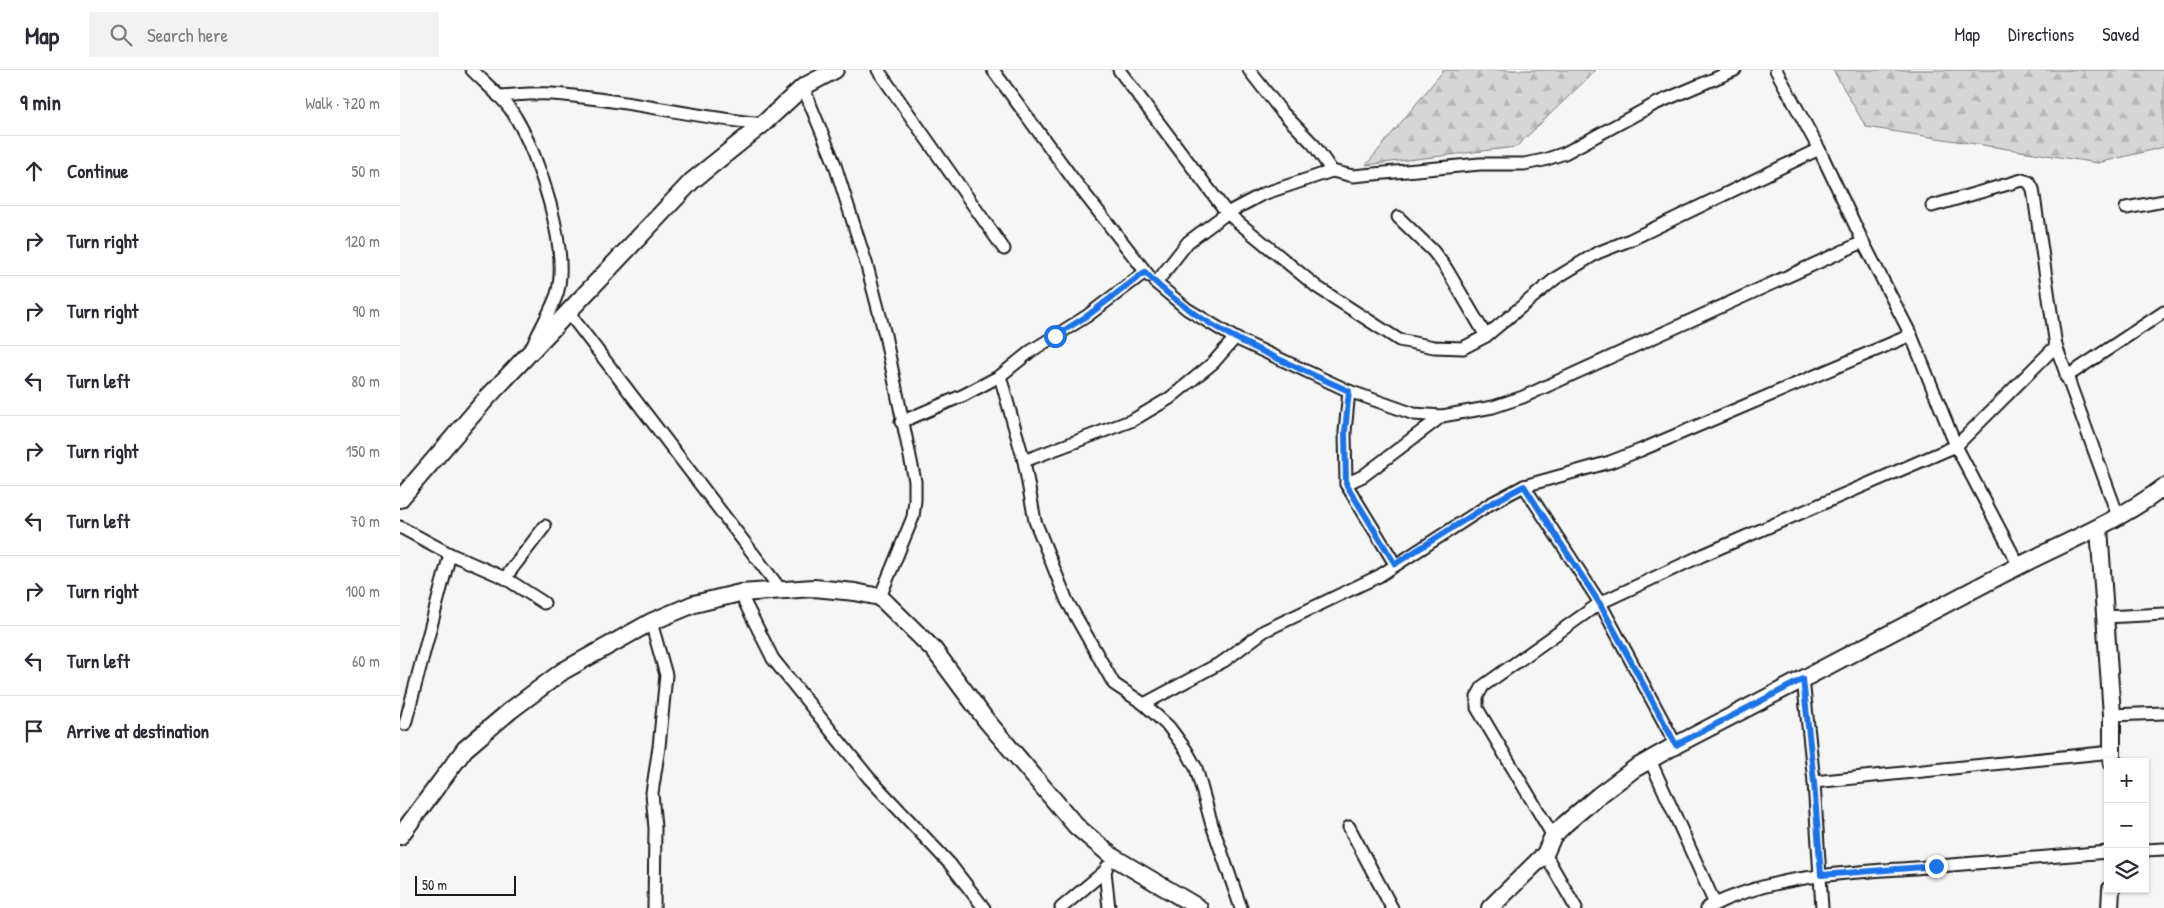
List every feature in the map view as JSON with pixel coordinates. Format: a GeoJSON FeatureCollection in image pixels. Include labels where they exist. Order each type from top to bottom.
{"type":"FeatureCollection","features":[{"type":"Feature","properties":{"kind":"main road"},"geometry":{"type":"LineString","coordinates":[[400,499],[487,398],[692,181],[763,124],[803,87],[835,70]]}},
{"type":"Feature","properties":{"kind":"main road"},"geometry":{"type":"LineString","coordinates":[[1490,908],[1545,854],[1553,836],[1598,796],[1650,760],[2019,566],[2099,528],[2146,501],[2164,487]]}},
{"type":"Feature","properties":{"kind":"main road"},"geometry":{"type":"LineString","coordinates":[[2099,528],[2112,715],[2112,757]]}},
{"type":"Feature","properties":{"kind":"main road"},"geometry":{"type":"LineString","coordinates":[[400,836],[465,749],[511,710],[563,672],[650,622],[694,604],[740,593],[814,588],[847,591],[880,598],[934,650],[986,720],[1109,864],[1199,908]]}},
{"type":"Feature","properties":{"kind":"main road"},"geometry":{"type":"LineString","coordinates":[[2110,908],[2111,893]]}},
{"type":"Feature","properties":{"kind":"street"},"geometry":{"type":"LineString","coordinates":[[472,70],[516,116],[531,147],[550,205],[558,246],[560,271],[557,294],[529,354]]}},
{"type":"Feature","properties":{"kind":"street"},"geometry":{"type":"LineString","coordinates":[[878,70],[1004,249]]}},
{"type":"Feature","properties":{"kind":"street"},"geometry":{"type":"LineString","coordinates":[[993,70],[1145,272],[1187,309],[1235,338],[1349,391],[1414,414],[1442,416],[1493,407],[1523,397],[1863,242]]}},
{"type":"Feature","properties":{"kind":"street"},"geometry":{"type":"LineString","coordinates":[[1119,70],[1227,213],[1317,286],[1398,340],[1434,347],[1463,348],[1486,336],[1556,278],[1597,253],[1630,240],[1819,148]]}},
{"type":"Feature","properties":{"kind":"street"},"geometry":{"type":"LineString","coordinates":[[1249,70],[1281,111],[1314,145],[1332,171]]}},
{"type":"Feature","properties":{"kind":"street"},"geometry":{"type":"LineString","coordinates":[[1156,283],[1188,242],[1227,213],[1264,194],[1332,171],[1353,176],[1480,164],[1524,164],[1544,160],[1565,153],[1655,104],[1735,70]]}},
{"type":"Feature","properties":{"kind":"street"},"geometry":{"type":"LineString","coordinates":[[1776,70],[1819,148],[1863,242],[1911,335],[1956,446],[2019,566]]}},
{"type":"Feature","properties":{"kind":"street"},"geometry":{"type":"LineString","coordinates":[[803,87],[834,162],[860,244],[885,335],[901,422],[915,481],[913,517],[880,598]]}},
{"type":"Feature","properties":{"kind":"street"},"geometry":{"type":"LineString","coordinates":[[498,96],[550,94],[580,97],[725,120],[763,124]]}},
{"type":"Feature","properties":{"kind":"street"},"geometry":{"type":"LineString","coordinates":[[1932,206],[2022,180],[2029,182],[2033,189],[2056,346],[2118,516]]}},
{"type":"Feature","properties":{"kind":"street"},"geometry":{"type":"LineString","coordinates":[[2126,208],[2164,202]]}},
{"type":"Feature","properties":{"kind":"street"},"geometry":{"type":"LineString","coordinates":[[1398,217],[1433,251],[1446,268],[1486,336]]}},
{"type":"Feature","properties":{"kind":"street"},"geometry":{"type":"LineString","coordinates":[[901,422],[964,395],[1000,376],[1031,351],[1087,316],[1145,272]]}},
{"type":"Feature","properties":{"kind":"street"},"geometry":{"type":"LineString","coordinates":[[568,312],[781,590]]}},
{"type":"Feature","properties":{"kind":"street"},"geometry":{"type":"LineString","coordinates":[[2066,377],[2164,312]]}},
{"type":"Feature","properties":{"kind":"street"},"geometry":{"type":"LineString","coordinates":[[1144,704],[1224,661],[1264,631],[1379,576],[1490,504],[1524,486],[1610,462],[1641,450],[1911,335]]}},
{"type":"Feature","properties":{"kind":"street"},"geometry":{"type":"LineString","coordinates":[[1024,461],[1133,420],[1177,392],[1213,363],[1235,338]]}},
{"type":"Feature","properties":{"kind":"street"},"geometry":{"type":"LineString","coordinates":[[1553,836],[1476,708],[1477,696],[1484,686],[1600,604],[1703,555],[1956,446],[2056,346]]}},
{"type":"Feature","properties":{"kind":"street"},"geometry":{"type":"LineString","coordinates":[[1000,376],[1024,461],[1035,521],[1067,601],[1114,684],[1144,704],[1169,727],[1186,750],[1196,768],[1212,825],[1241,908]]}},
{"type":"Feature","properties":{"kind":"street"},"geometry":{"type":"LineString","coordinates":[[1349,391],[1345,432],[1346,484],[1395,564]]}},
{"type":"Feature","properties":{"kind":"street"},"geometry":{"type":"LineString","coordinates":[[1346,484],[1363,476],[1442,416]]}},
{"type":"Feature","properties":{"kind":"street"},"geometry":{"type":"LineString","coordinates":[[1524,486],[1600,604],[1676,745]]}},
{"type":"Feature","properties":{"kind":"street"},"geometry":{"type":"LineString","coordinates":[[505,578],[545,526]]}},
{"type":"Feature","properties":{"kind":"street"},"geometry":{"type":"LineString","coordinates":[[400,527],[450,554],[505,578],[544,603]]}},
{"type":"Feature","properties":{"kind":"street"},"geometry":{"type":"LineString","coordinates":[[405,724],[450,554]]}},
{"type":"Feature","properties":{"kind":"street"},"geometry":{"type":"LineString","coordinates":[[740,593],[773,659],[869,778],[950,864],[984,908]]}},
{"type":"Feature","properties":{"kind":"street"},"geometry":{"type":"LineString","coordinates":[[2106,617],[2164,614]]}},
{"type":"Feature","properties":{"kind":"street"},"geometry":{"type":"LineString","coordinates":[[650,622],[666,675],[659,747],[652,793],[655,828],[654,908]]}},
{"type":"Feature","properties":{"kind":"street"},"geometry":{"type":"LineString","coordinates":[[1803,679],[1814,782],[1822,908]]}},
{"type":"Feature","properties":{"kind":"street"},"geometry":{"type":"LineString","coordinates":[[2112,715],[2164,713]]}},
{"type":"Feature","properties":{"kind":"street"},"geometry":{"type":"LineString","coordinates":[[1814,782],[2112,757]]}},
{"type":"Feature","properties":{"kind":"street"},"geometry":{"type":"LineString","coordinates":[[1650,760],[1711,906],[1763,886],[1821,875],[2104,852]]}},
{"type":"Feature","properties":{"kind":"street"},"geometry":{"type":"LineString","coordinates":[[1349,828],[1392,908]]}},
{"type":"Feature","properties":{"kind":"street"},"geometry":{"type":"LineString","coordinates":[[2149,850],[2164,849]]}},
{"type":"Feature","properties":{"kind":"street"},"geometry":{"type":"LineString","coordinates":[[1545,854],[1576,908]]}},
{"type":"Feature","properties":{"kind":"street"},"geometry":{"type":"LineString","coordinates":[[1061,908],[1109,864]]}},
{"type":"Feature","properties":{"kind":"street"},"geometry":{"type":"LineString","coordinates":[[1109,864],[1109,908]]}},
{"type":"Feature","properties":{"kind":"green space"},"geometry":{"type":"Polygon","coordinates":[[[1444,70],[1596,70],[1516,147],[1366,165],[1444,70]]]}},
{"type":"Feature","properties":{"kind":"green space"},"geometry":{"type":"Polygon","coordinates":[[[1833,70],[2164,70],[2164,147],[2098,163],[1866,127],[1833,70]]]}},
{"type":"Feature","properties":{"kind":"route"},"geometry":{"type":"LineString","coordinates":[[1055,336],[1087,316],[1145,272],[1187,309],[1235,338],[1349,391],[1345,432],[1346,484],[1395,564],[1490,504],[1524,486],[1600,604],[1676,745],[1803,679],[1814,782],[1821,875],[1936,866]]}}]}
